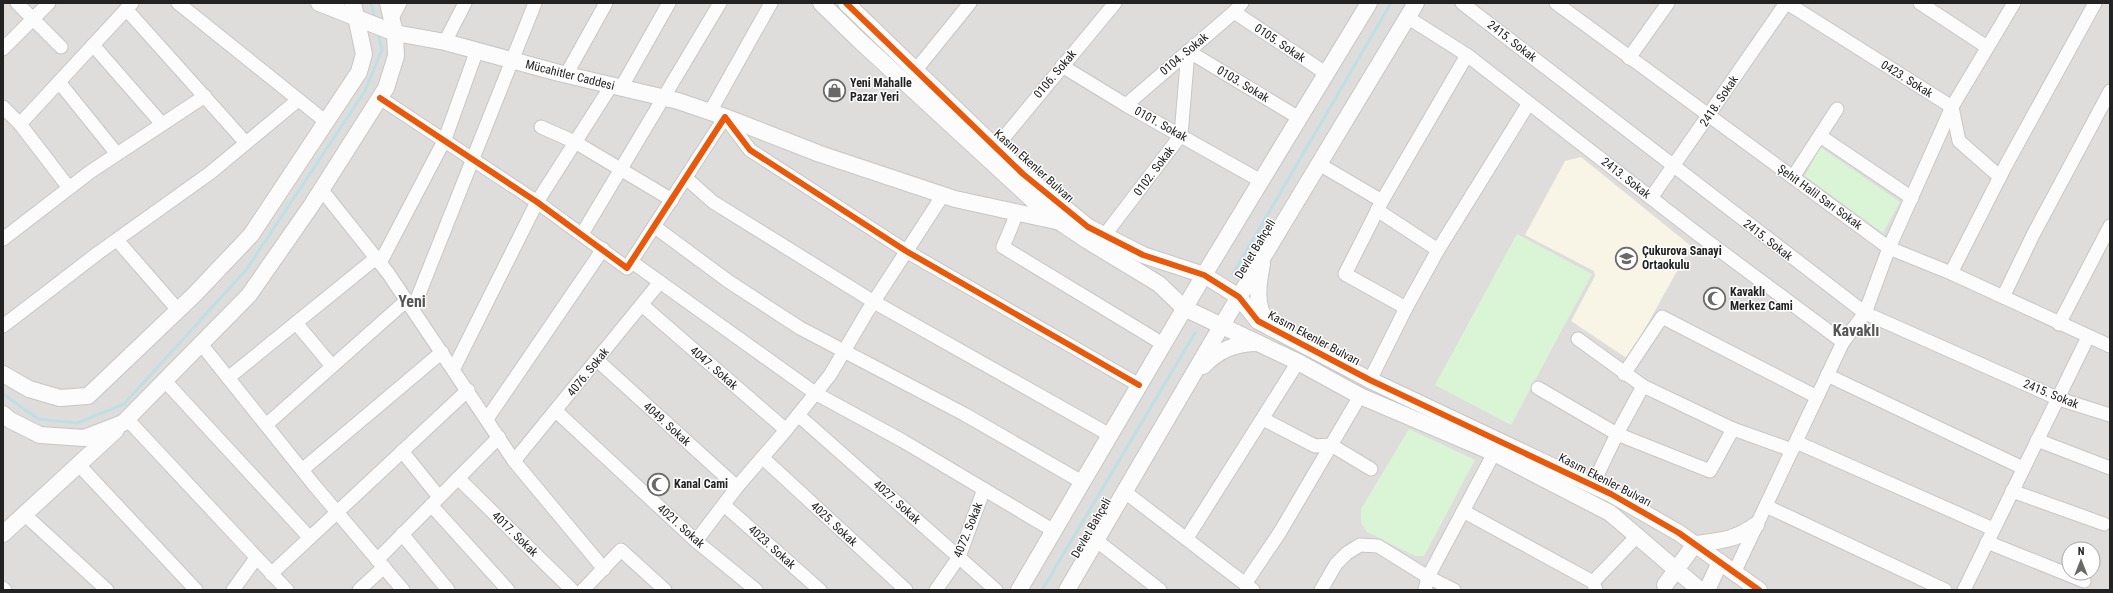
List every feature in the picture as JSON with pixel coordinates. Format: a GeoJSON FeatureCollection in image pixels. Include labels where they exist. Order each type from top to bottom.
{"type":"FeatureCollection","features":[{"type":"Feature","properties":{"kind":"street"},"geometry":{"type":"LineString","coordinates":[[17,3],[61,47]]}},
{"type":"Feature","properties":{"kind":"street"},"geometry":{"type":"LineString","coordinates":[[3,49],[49,3]]}},
{"type":"Feature","properties":{"kind":"street"},"geometry":{"type":"LineString","coordinates":[[178,3],[325,121]]}},
{"type":"Feature","properties":{"kind":"street","name":"Mücahitler Caddesi"},"geometry":{"type":"LineString","coordinates":[[319,3],[357,19],[392,18],[445,42],[566,75],[665,98],[718,114],[820,154],[956,200],[1060,222]]}},
{"type":"Feature","properties":{"kind":"street"},"geometry":{"type":"LineString","coordinates":[[3,374],[29,389],[60,398],[88,396],[178,310],[251,234],[325,121],[348,91],[359,72],[364,54],[353,3]]}},
{"type":"Feature","properties":{"kind":"street"},"geometry":{"type":"LineString","coordinates":[[3,534],[125,421],[250,295],[386,88],[396,56],[392,18],[400,3]]}},
{"type":"Feature","properties":{"kind":"street"},"geometry":{"type":"LineString","coordinates":[[445,42],[465,3]]}},
{"type":"Feature","properties":{"kind":"street"},"geometry":{"type":"LineString","coordinates":[[266,425],[332,366],[410,305],[474,159],[535,3]]}},
{"type":"Feature","properties":{"kind":"street"},"geometry":{"type":"LineString","coordinates":[[566,75],[606,3]]}},
{"type":"Feature","properties":{"kind":"street"},"geometry":{"type":"LineString","coordinates":[[454,368],[537,202],[575,142],[616,87],[669,3]]}},
{"type":"Feature","properties":{"kind":"street"},"geometry":{"type":"LineString","coordinates":[[582,234],[665,98],[720,3]]}},
{"type":"Feature","properties":{"kind":"street"},"geometry":{"type":"LineString","coordinates":[[380,98],[537,202],[627,268],[686,178],[771,3]]}},
{"type":"Feature","properties":{"kind":"street","name":"Kasım Ekenler Bulvarı"},"geometry":{"type":"LineString","coordinates":[[821,3],[864,45],[1048,214],[1088,242],[1159,284],[1184,308],[1298,362],[1360,396],[1494,453],[1610,513],[1638,535],[1700,590]]}},
{"type":"Feature","properties":{"kind":"street","name":"Kasım Ekenler Bulvarı"},"geometry":{"type":"LineString","coordinates":[[846,3],[915,71],[996,147],[1035,183],[1088,227],[1143,255],[1204,275],[1239,297],[1258,321],[1370,380],[1593,484],[1651,516],[1695,544],[1759,590]]}},
{"type":"Feature","properties":{"kind":"street"},"geometry":{"type":"LineString","coordinates":[[915,71],[970,3]]}},
{"type":"Feature","properties":{"kind":"street","name":"0106. Sokak"},"geometry":{"type":"LineString","coordinates":[[996,147],[1115,3]]}},
{"type":"Feature","properties":{"kind":"street","name":"Devlet Bahçeli"},"geometry":{"type":"LineString","coordinates":[[1067,590],[1222,325],[1416,3]]}},
{"type":"Feature","properties":{"kind":"street","name":"2415. Sokak"},"geometry":{"type":"LineString","coordinates":[[1462,3],[1504,34],[1674,168],[1864,313],[2059,399],[2110,415]]}},
{"type":"Feature","properties":{"kind":"street","name":"Şehit Halil Sarı Sokak"},"geometry":{"type":"LineString","coordinates":[[1556,3],[1889,248],[1951,273],[2059,324],[2110,346]]}},
{"type":"Feature","properties":{"kind":"street","name":"2418. Sokak"},"geometry":{"type":"LineString","coordinates":[[1651,198],[1674,168],[1786,3]]}},
{"type":"Feature","properties":{"kind":"street","name":"0423. Sokak"},"geometry":{"type":"LineString","coordinates":[[1786,3],[1952,107]]}},
{"type":"Feature","properties":{"kind":"street"},"geometry":{"type":"LineString","coordinates":[[1920,3],[1987,47]]}},
{"type":"Feature","properties":{"kind":"street"},"geometry":{"type":"LineString","coordinates":[[1734,572],[1843,342],[1864,313],[1889,248],[1952,107],[2014,3]]}},
{"type":"Feature","properties":{"kind":"street"},"geometry":{"type":"LineString","coordinates":[[1951,273],[2000,177],[2095,3]]}},
{"type":"Feature","properties":{"kind":"street"},"geometry":{"type":"LineString","coordinates":[[1629,58],[1664,4]]}},
{"type":"Feature","properties":{"kind":"street"},"geometry":{"type":"LineString","coordinates":[[1019,590],[1184,308],[1327,74],[1365,5]]}},
{"type":"Feature","properties":{"kind":"street"},"geometry":{"type":"LineString","coordinates":[[20,124],[129,6],[246,143]]}},
{"type":"Feature","properties":{"kind":"street","name":"0105. Sokak"},"geometry":{"type":"LineString","coordinates":[[1238,8],[1327,74]]}},
{"type":"Feature","properties":{"kind":"street","name":"0104. Sokak"},"geometry":{"type":"LineString","coordinates":[[1126,105],[1238,8]]}},
{"type":"Feature","properties":{"kind":"street","name":"2413. Sokak"},"geometry":{"type":"LineString","coordinates":[[1407,17],[1467,55],[1651,198],[1843,342]]}},
{"type":"Feature","properties":{"kind":"street"},"geometry":{"type":"LineString","coordinates":[[94,45],[162,124]]}},
{"type":"Feature","properties":{"kind":"street"},"geometry":{"type":"LineString","coordinates":[[228,378],[296,323],[378,261],[444,139],[477,50]]}},
{"type":"Feature","properties":{"kind":"street","name":"0103. Sokak"},"geometry":{"type":"LineString","coordinates":[[1188,51],[1299,118]]}},
{"type":"Feature","properties":{"kind":"street","name":"0102. Sokak"},"geometry":{"type":"LineString","coordinates":[[1104,236],[1181,135],[1188,51]]}},
{"type":"Feature","properties":{"kind":"street"},"geometry":{"type":"LineString","coordinates":[[1406,308],[1345,274],[1379,206],[1467,55]]}},
{"type":"Feature","properties":{"kind":"street","name":"0101. Sokak"},"geometry":{"type":"LineString","coordinates":[[1062,66],[1126,105],[1261,181]]}},
{"type":"Feature","properties":{"kind":"street"},"geometry":{"type":"LineString","coordinates":[[59,82],[117,154]]}},
{"type":"Feature","properties":{"kind":"street"},"geometry":{"type":"LineString","coordinates":[[2003,298],[2033,235],[2110,91]]}},
{"type":"Feature","properties":{"kind":"street"},"geometry":{"type":"LineString","coordinates":[[6,231],[117,154],[205,96]]}},
{"type":"Feature","properties":{"kind":"street"},"geometry":{"type":"LineString","coordinates":[[3,326],[117,240],[210,173],[298,100]]}},
{"type":"Feature","properties":{"kind":"street"},"geometry":{"type":"LineString","coordinates":[[1370,380],[1406,308],[1438,250],[1529,103]]}},
{"type":"Feature","properties":{"kind":"street"},"geometry":{"type":"LineString","coordinates":[[3,107],[20,124],[69,188]]}},
{"type":"Feature","properties":{"kind":"street"},"geometry":{"type":"LineString","coordinates":[[1952,107],[1959,141],[2000,177]]}},
{"type":"Feature","properties":{"kind":"street"},"geometry":{"type":"LineString","coordinates":[[1793,177],[1837,109]]}},
{"type":"Feature","properties":{"kind":"street"},"geometry":{"type":"LineString","coordinates":[[718,114],[750,150],[906,251],[1139,385]]}},
{"type":"Feature","properties":{"kind":"street"},"geometry":{"type":"LineString","coordinates":[[541,127],[575,142],[672,200]]}},
{"type":"Feature","properties":{"kind":"street"},"geometry":{"type":"LineString","coordinates":[[1820,136],[1912,198]]}},
{"type":"Feature","properties":{"kind":"street"},"geometry":{"type":"LineString","coordinates":[[1319,164],[1438,250]]}},
{"type":"Feature","properties":{"kind":"street"},"geometry":{"type":"LineString","coordinates":[[686,178],[713,202],[874,302],[1110,435]]}},
{"type":"Feature","properties":{"kind":"street"},"geometry":{"type":"LineString","coordinates":[[321,189],[378,261],[410,305],[454,368],[514,461],[604,569]]}},
{"type":"Feature","properties":{"kind":"street"},"geometry":{"type":"LineString","coordinates":[[696,541],[737,487],[763,458],[830,375],[906,251],[943,195]]}},
{"type":"Feature","properties":{"kind":"street"},"geometry":{"type":"LineString","coordinates":[[1018,213],[1004,247],[1163,344]]}},
{"type":"Feature","properties":{"kind":"street"},"geometry":{"type":"LineString","coordinates":[[2059,324],[2110,226]]}},
{"type":"Feature","properties":{"kind":"street"},"geometry":{"type":"LineString","coordinates":[[655,227],[728,281],[800,328],[964,414],[1082,482]]}},
{"type":"Feature","properties":{"kind":"street"},"geometry":{"type":"LineString","coordinates":[[117,240],[178,310]]}},
{"type":"Feature","properties":{"kind":"street"},"geometry":{"type":"LineString","coordinates":[[487,419],[603,249]]}},
{"type":"Feature","properties":{"kind":"street"},"geometry":{"type":"LineString","coordinates":[[1264,255],[1258,295],[1262,316],[1274,329]]}},
{"type":"Feature","properties":{"kind":"street"},"geometry":{"type":"LineString","coordinates":[[632,262],[815,393],[903,440],[1054,530]]}},
{"type":"Feature","properties":{"kind":"street","name":"4076. Sokak"},"geometry":{"type":"LineString","coordinates":[[514,461],[660,282]]}},
{"type":"Feature","properties":{"kind":"street","name":"4047. Sokak"},"geometry":{"type":"LineString","coordinates":[[642,305],[786,430]]}},
{"type":"Feature","properties":{"kind":"street"},"geometry":{"type":"LineString","coordinates":[[1624,374],[1662,317],[1817,397]]}},
{"type":"Feature","properties":{"kind":"street"},"geometry":{"type":"LineString","coordinates":[[296,323],[332,366]]}},
{"type":"Feature","properties":{"kind":"street"},"geometry":{"type":"LineString","coordinates":[[1964,590],[2023,468],[2059,399],[2088,337]]}},
{"type":"Feature","properties":{"kind":"street"},"geometry":{"type":"LineString","coordinates":[[1578,339],[1624,374],[1643,386],[1733,429],[1794,446],[1993,529]]}},
{"type":"Feature","properties":{"kind":"street"},"geometry":{"type":"LineString","coordinates":[[1192,378],[1211,358],[1229,347],[1241,343],[1258,343]]}},
{"type":"Feature","properties":{"kind":"street"},"geometry":{"type":"LineString","coordinates":[[201,344],[302,470],[403,590]]}},
{"type":"Feature","properties":{"kind":"street"},"geometry":{"type":"LineString","coordinates":[[302,470],[442,352]]}},
{"type":"Feature","properties":{"kind":"street","name":"4049. Sokak"},"geometry":{"type":"LineString","coordinates":[[597,360],[737,487]]}},
{"type":"Feature","properties":{"kind":"street"},"geometry":{"type":"LineString","coordinates":[[1187,538],[1298,362]]}},
{"type":"Feature","properties":{"kind":"street"},"geometry":{"type":"LineString","coordinates":[[1827,375],[2023,468]]}},
{"type":"Feature","properties":{"kind":"street"},"geometry":{"type":"LineString","coordinates":[[165,381],[309,537]]}},
{"type":"Feature","properties":{"kind":"street"},"geometry":{"type":"LineString","coordinates":[[1593,484],[1617,434],[1643,386]]}},
{"type":"Feature","properties":{"kind":"street"},"geometry":{"type":"LineString","coordinates":[[1538,388],[1617,434],[1710,471],[1733,429]]}},
{"type":"Feature","properties":{"kind":"street"},"geometry":{"type":"LineString","coordinates":[[271,574],[336,511],[468,390]]}},
{"type":"Feature","properties":{"kind":"street"},"geometry":{"type":"LineString","coordinates":[[1125,492],[1249,587],[1360,396]]}},
{"type":"Feature","properties":{"kind":"street","name":"4021. Sokak"},"geometry":{"type":"LineString","coordinates":[[556,411],[696,541],[756,590]]}},
{"type":"Feature","properties":{"kind":"street","name":"4027. Sokak"},"geometry":{"type":"LineString","coordinates":[[798,415],[996,590]]}},
{"type":"Feature","properties":{"kind":"street"},"geometry":{"type":"LineString","coordinates":[[1263,419],[1315,446],[1331,445],[1371,469]]}},
{"type":"Feature","properties":{"kind":"street"},"geometry":{"type":"LineString","coordinates":[[5,420],[40,435],[84,438],[125,421]]}},
{"type":"Feature","properties":{"kind":"street"},"geometry":{"type":"LineString","coordinates":[[125,421],[287,590]]}},
{"type":"Feature","properties":{"kind":"street"},"geometry":{"type":"LineString","coordinates":[[358,590],[380,564],[402,534],[499,437]]}},
{"type":"Feature","properties":{"kind":"street"},"geometry":{"type":"LineString","coordinates":[[2037,440],[2110,468]]}},
{"type":"Feature","properties":{"kind":"street"},"geometry":{"type":"LineString","coordinates":[[402,451],[435,501],[508,590]]}},
{"type":"Feature","properties":{"kind":"street"},"geometry":{"type":"LineString","coordinates":[[1425,590],[1428,577],[1494,453]]}},
{"type":"Feature","properties":{"kind":"street","name":"4025. Sokak"},"geometry":{"type":"LineString","coordinates":[[763,458],[906,590]]}},
{"type":"Feature","properties":{"kind":"street"},"geometry":{"type":"LineString","coordinates":[[78,464],[196,590]]}},
{"type":"Feature","properties":{"kind":"street","name":"4017. Sokak"},"geometry":{"type":"LineString","coordinates":[[458,478],[572,590]]}},
{"type":"Feature","properties":{"kind":"street","name":"4072. Sokak"},"geometry":{"type":"LineString","coordinates":[[936,590],[959,557],[984,489]]}},
{"type":"Feature","properties":{"kind":"street"},"geometry":{"type":"LineString","coordinates":[[2012,491],[2104,524]]}},
{"type":"Feature","properties":{"kind":"street","name":"4023. Sokak"},"geometry":{"type":"LineString","coordinates":[[724,505],[820,590]]}},
{"type":"Feature","properties":{"kind":"street"},"geometry":{"type":"LineString","coordinates":[[1766,506],[1945,590]]}},
{"type":"Feature","properties":{"kind":"street"},"geometry":{"type":"LineString","coordinates":[[1463,511],[1595,586],[1638,535]]}},
{"type":"Feature","properties":{"kind":"street"},"geometry":{"type":"LineString","coordinates":[[24,514],[107,590]]}},
{"type":"Feature","properties":{"kind":"street"},"geometry":{"type":"LineString","coordinates":[[1665,588],[1695,544],[1719,542],[1742,535],[1756,525]]}},
{"type":"Feature","properties":{"kind":"street"},"geometry":{"type":"LineString","coordinates":[[402,534],[448,590]]}},
{"type":"Feature","properties":{"kind":"street"},"geometry":{"type":"LineString","coordinates":[[1097,541],[1160,590]]}},
{"type":"Feature","properties":{"kind":"street"},"geometry":{"type":"LineString","coordinates":[[1987,542],[2061,572]]}},
{"type":"Feature","properties":{"kind":"street"},"geometry":{"type":"LineString","coordinates":[[1321,590],[1336,564],[1347,553],[1360,545],[1378,546],[1428,577],[1454,590]]}},
{"type":"Feature","properties":{"kind":"street"},"geometry":{"type":"LineString","coordinates":[[1650,547],[1659,565],[1665,588]]}},
{"type":"Feature","properties":{"kind":"street"},"geometry":{"type":"LineString","coordinates":[[583,590],[621,550],[665,590]]}},
{"type":"Feature","properties":{"kind":"street"},"geometry":{"type":"LineString","coordinates":[[236,589],[256,558]]}},
{"type":"Feature","properties":{"kind":"street"},"geometry":{"type":"LineString","coordinates":[[1707,590],[1720,562]]}},
{"type":"Feature","properties":{"kind":"shaded area"},"geometry":{"type":"Polygon","coordinates":[[[3,3],[2110,3],[2110,590],[3,590],[3,3]]]}},
{"type":"Feature","properties":{"kind":"shaded area","name":"Çukurova Sanayi Ortaokulu"},"geometry":{"type":"Polygon","coordinates":[[[1581,157],[1691,246],[1628,359],[1571,321],[1595,276],[1594,271],[1525,235],[1565,161],[1581,157]]]}},
{"type":"Feature","properties":{"kind":"green space"},"geometry":{"type":"Polygon","coordinates":[[[1820,147],[1900,202],[1883,233],[1805,176],[1820,147]]]}},
{"type":"Feature","properties":{"kind":"green space"},"geometry":{"type":"Polygon","coordinates":[[[1517,234],[1592,274],[1511,425],[1435,385],[1517,234]]]}},
{"type":"Feature","properties":{"kind":"green space"},"geometry":{"type":"Polygon","coordinates":[[[1409,429],[1475,460],[1424,556],[1415,556],[1367,532],[1361,523],[1361,509],[1409,429]]]}},
{"type":"Feature","properties":{"kind":"waterway"},"geometry":{"type":"LineString","coordinates":[[371,3],[375,19]]}},
{"type":"Feature","properties":{"kind":"waterway"},"geometry":{"type":"LineString","coordinates":[[1233,274],[1391,3]]}},
{"type":"Feature","properties":{"kind":"waterway"},"geometry":{"type":"LineString","coordinates":[[3,394],[38,419],[77,423],[124,404],[246,270],[365,91],[382,50],[378,32]]}},
{"type":"Feature","properties":{"kind":"waterway"},"geometry":{"type":"LineString","coordinates":[[1042,590],[1195,333]]}},
{"type":"Feature","properties":{"kind":"cycle path"},"geometry":{"type":"LineString","coordinates":[[846,3],[1023,174],[1088,227],[1143,255],[1204,275],[1239,297],[1258,321],[1370,380],[1611,494],[1679,533],[1759,590]]}},
{"type":"Feature","properties":{"kind":"cycle path"},"geometry":{"type":"LineString","coordinates":[[380,98],[537,202],[627,268],[725,117],[750,150],[906,251],[1139,385]]}},
{"type":"Feature","properties":{"kind":"place","name":"Yeni Mahalle Pazar Yeri"},"geometry":{"type":"Point","coordinates":[835,90]}},
{"type":"Feature","properties":{"kind":"place","name":"Çukurova Sanayi Ortaokulu"},"geometry":{"type":"Point","coordinates":[1627,258]}},
{"type":"Feature","properties":{"kind":"place","name":"Kavaklı Merkez Cami"},"geometry":{"type":"Point","coordinates":[1715,299]}},
{"type":"Feature","properties":{"kind":"place","name":"Kanal Cami"},"geometry":{"type":"Point","coordinates":[658,484]}},
{"type":"Feature","properties":{"kind":"district","name":"Yeni"},"geometry":{"type":"Point","coordinates":[412,301]}},
{"type":"Feature","properties":{"kind":"district","name":"Kavaklı"},"geometry":{"type":"Point","coordinates":[1856,330]}}]}
